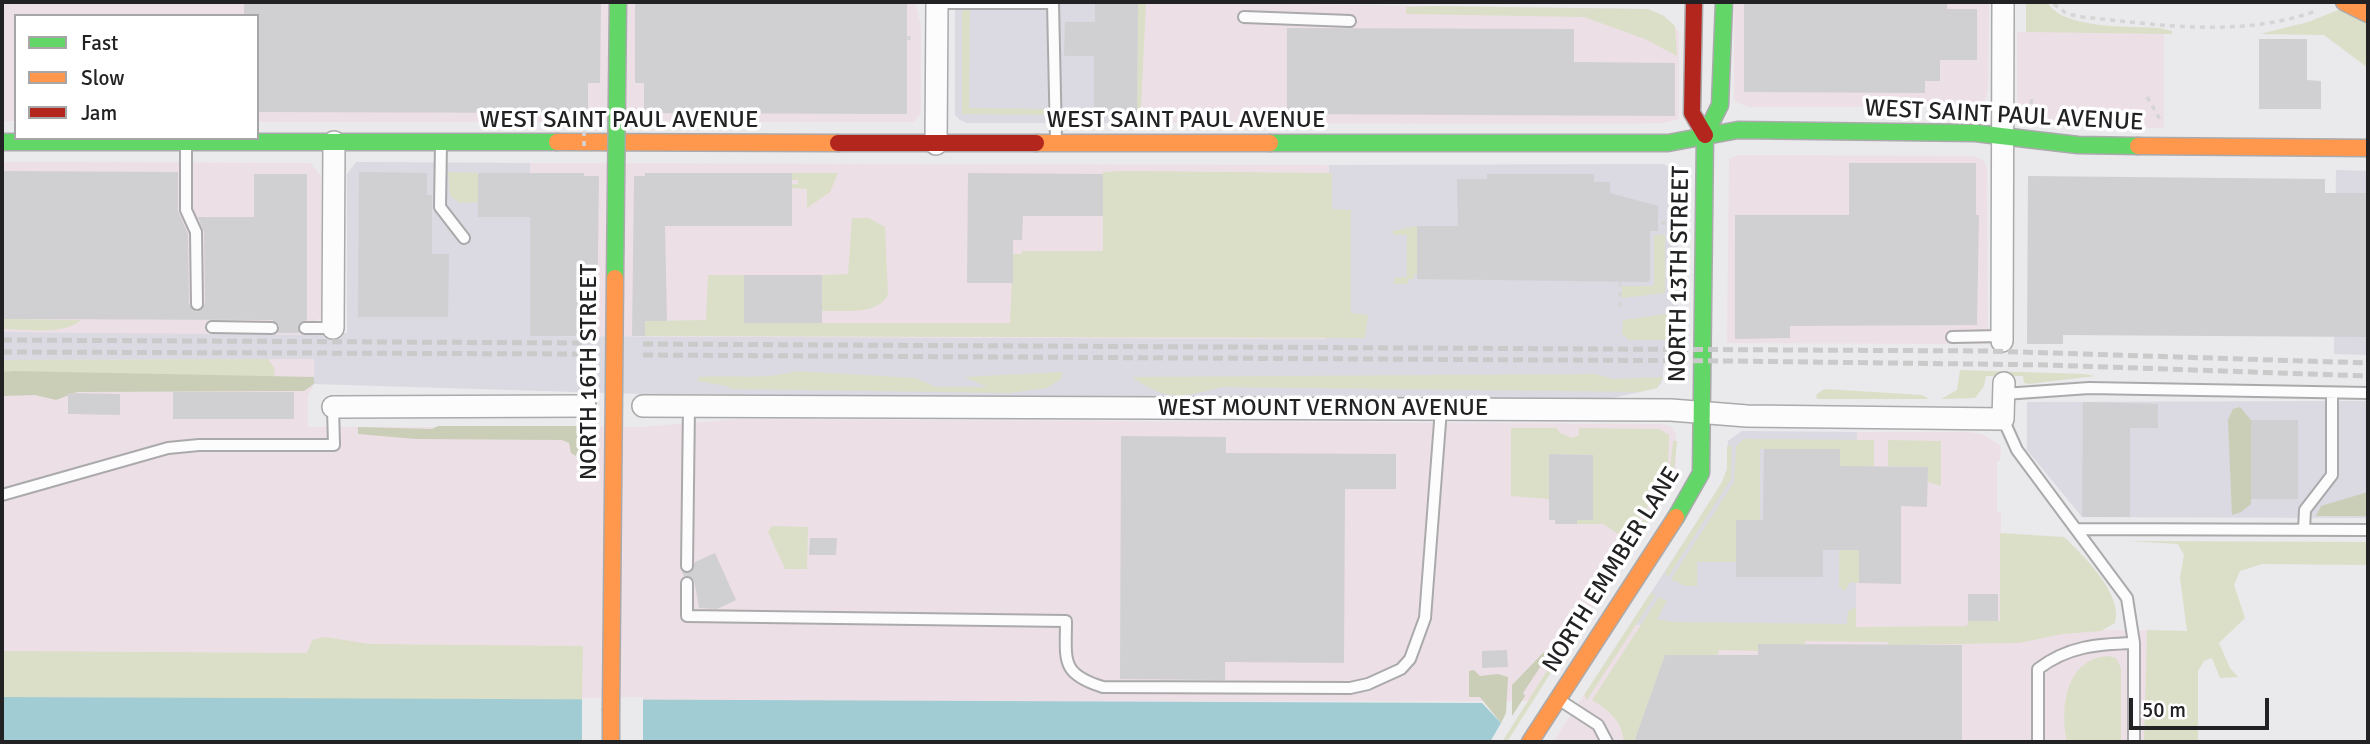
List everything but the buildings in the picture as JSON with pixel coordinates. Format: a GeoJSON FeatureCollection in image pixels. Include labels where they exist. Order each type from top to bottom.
{"type":"FeatureCollection","features":[{"type":"Feature","properties":{"kind":"main road","name":"NORTH 16TH STREET"},"geometry":{"type":"LineString","coordinates":[[611,742],[618,2]]}},
{"type":"Feature","properties":{"kind":"main road","name":"NORTH 13TH STREET"},"geometry":{"type":"LineString","coordinates":[[1694,2],[1692,113],[1705,135]]}},
{"type":"Feature","properties":{"kind":"main road","name":"NORTH 13TH STREET"},"geometry":{"type":"LineString","coordinates":[[1701,412],[1705,135],[1720,105],[1724,2]]}},
{"type":"Feature","properties":{"kind":"main road"},"geometry":{"type":"LineString","coordinates":[[2344,2],[2368,15]]}},
{"type":"Feature","properties":{"kind":"main road","name":"WEST SAINT PAUL AVENUE"},"geometry":{"type":"LineString","coordinates":[[2,142],[1668,143],[1738,130],[1961,132],[2078,145],[2368,148]]}},
{"type":"Feature","properties":{"kind":"main road","name":"NORTH EMMBER LANE"},"geometry":{"type":"LineString","coordinates":[[1530,742],[1698,482],[1702,464],[1701,412]]}},
{"type":"Feature","properties":{"kind":"street"},"geometry":{"type":"LineString","coordinates":[[936,144],[937,2]]}},
{"type":"Feature","properties":{"kind":"street"},"geometry":{"type":"LineString","coordinates":[[2002,338],[2003,2]]}},
{"type":"Feature","properties":{"kind":"street"},"geometry":{"type":"LineString","coordinates":[[333,328],[334,142]]}},
{"type":"Feature","properties":{"kind":"street"},"geometry":{"type":"LineString","coordinates":[[2003,419],[2004,388]]}},
{"type":"Feature","properties":{"kind":"street"},"geometry":{"type":"LineString","coordinates":[[333,407],[585,406]]}},
{"type":"Feature","properties":{"kind":"street","name":"WEST MOUNT VERNON AVENUE"},"geometry":{"type":"LineString","coordinates":[[643,406],[1701,412],[2003,419]]}},
{"type":"Feature","properties":{"kind":"lane"},"geometry":{"type":"LineString","coordinates":[[937,2],[1053,3],[1056,144]]}},
{"type":"Feature","properties":{"kind":"lane"},"geometry":{"type":"LineString","coordinates":[[1244,17],[1350,22]]}},
{"type":"Feature","properties":{"kind":"lane"},"geometry":{"type":"LineString","coordinates":[[186,142],[186,210],[197,232],[197,304]]}},
{"type":"Feature","properties":{"kind":"lane"},"geometry":{"type":"LineString","coordinates":[[441,143],[440,207],[464,238]]}},
{"type":"Feature","properties":{"kind":"lane"},"geometry":{"type":"LineString","coordinates":[[212,327],[272,328]]}},
{"type":"Feature","properties":{"kind":"lane"},"geometry":{"type":"LineString","coordinates":[[305,328],[333,328]]}},
{"type":"Feature","properties":{"kind":"lane"},"geometry":{"type":"LineString","coordinates":[[1952,337],[2002,338]]}},
{"type":"Feature","properties":{"kind":"lane"},"geometry":{"type":"LineString","coordinates":[[2004,388],[2368,393]]}},
{"type":"Feature","properties":{"kind":"lane"},"geometry":{"type":"LineString","coordinates":[[2304,530],[2305,510],[2332,475],[2332,393]]}},
{"type":"Feature","properties":{"kind":"lane"},"geometry":{"type":"LineString","coordinates":[[687,565],[689,406]]}},
{"type":"Feature","properties":{"kind":"lane"},"geometry":{"type":"LineString","coordinates":[[2,495],[168,448],[198,445],[334,445],[333,407]]}},
{"type":"Feature","properties":{"kind":"lane"},"geometry":{"type":"LineString","coordinates":[[687,583],[687,617],[1066,621],[1066,659],[1069,670],[1078,678],[1103,687],[1350,688],[1368,684],[1401,669],[1410,659],[1425,618],[1441,410]]}},
{"type":"Feature","properties":{"kind":"lane"},"geometry":{"type":"LineString","coordinates":[[2003,419],[2017,450],[2127,598],[2134,643],[2134,742]]}},
{"type":"Feature","properties":{"kind":"lane"},"geometry":{"type":"LineString","coordinates":[[2077,529],[2368,530]]}},
{"type":"Feature","properties":{"kind":"lane"},"geometry":{"type":"LineString","coordinates":[[2038,742],[2038,669],[2051,659],[2074,649],[2100,643],[2134,643]]}},
{"type":"Feature","properties":{"kind":"lane"},"geometry":{"type":"LineString","coordinates":[[1558,699],[1598,725],[1606,742]]}},
{"type":"Feature","properties":{"kind":"path"},"geometry":{"type":"LineString","coordinates":[[2054,4],[2067,14],[2083,18],[2225,29],[2271,24],[2316,11]]}},
{"type":"Feature","properties":{"kind":"path"},"geometry":{"type":"LineString","coordinates":[[2024,114],[2032,114],[2032,97]]}},
{"type":"Feature","properties":{"kind":"path"},"geometry":{"type":"LineString","coordinates":[[2147,97],[2161,121]]}},
{"type":"Feature","properties":{"kind":"path"},"geometry":{"type":"LineString","coordinates":[[584,145],[584,132],[590,132]]}},
{"type":"Feature","properties":{"kind":"path"},"geometry":{"type":"LineString","coordinates":[[1620,282],[1620,310]]}},
{"type":"Feature","properties":{"kind":"shaded area"},"geometry":{"type":"Polygon","coordinates":[[[2,2],[915,2],[921,26],[921,113],[914,122],[259,122],[259,14],[14,14],[14,121],[2,121],[2,2]]]}},
{"type":"Feature","properties":{"kind":"shaded area"},"geometry":{"type":"Polygon","coordinates":[[[955,2],[1138,2],[1137,123],[967,123],[960,120],[955,115],[955,2]]]}},
{"type":"Feature","properties":{"kind":"shaded area"},"geometry":{"type":"Polygon","coordinates":[[[1138,2],[1648,9],[1664,16],[1679,32],[1679,119],[1663,123],[1620,124],[1137,123],[1138,2]]]}},
{"type":"Feature","properties":{"kind":"shaded area"},"geometry":{"type":"Polygon","coordinates":[[[1734,2],[1989,2],[1988,89],[1985,100],[1976,107],[1749,107],[1738,103],[1734,100],[1734,2]]]}},
{"type":"Feature","properties":{"kind":"shaded area"},"geometry":{"type":"Polygon","coordinates":[[[2017,32],[2164,32],[2164,128],[2099,128],[2026,123],[2019,115],[2017,102],[2017,32]]]}},
{"type":"Feature","properties":{"kind":"shaded area"},"geometry":{"type":"Polygon","coordinates":[[[1739,155],[1973,156],[1983,160],[1987,166],[1988,344],[1727,343],[1729,159],[1739,155]]]}},
{"type":"Feature","properties":{"kind":"shaded area"},"geometry":{"type":"Polygon","coordinates":[[[2,162],[310,163],[321,176],[321,318],[317,320],[317,335],[2,332],[2,162]]]}},
{"type":"Feature","properties":{"kind":"shaded area"},"geometry":{"type":"Polygon","coordinates":[[[356,162],[530,163],[530,336],[1325,339],[1329,165],[1663,164],[1671,168],[1678,179],[1677,342],[1666,342],[1662,382],[1657,388],[1604,400],[643,394],[314,384],[2,385],[2,332],[347,333],[347,174],[356,162]]]}},
{"type":"Feature","properties":{"kind":"shaded area"},"geometry":{"type":"Polygon","coordinates":[[[530,163],[1329,165],[1326,339],[530,336],[530,163]]]}},
{"type":"Feature","properties":{"kind":"shaded area"},"geometry":{"type":"Polygon","coordinates":[[[2336,170],[2368,171],[2368,355],[2334,354],[2336,170]]]}},
{"type":"Feature","properties":{"kind":"shaded area"},"geometry":{"type":"Polygon","coordinates":[[[314,359],[314,384],[308,396],[308,427],[643,427],[738,419],[1661,424],[1670,426],[1676,434],[1676,471],[1669,490],[1532,701],[641,702],[2,697],[2,360],[314,359]]]}},
{"type":"Feature","properties":{"kind":"shaded area"},"geometry":{"type":"Polygon","coordinates":[[[2368,401],[2368,518],[2082,517],[2027,450],[2027,402],[2368,401]]]}},
{"type":"Feature","properties":{"kind":"shaded area"},"geometry":{"type":"Polygon","coordinates":[[[1742,431],[1857,432],[1856,627],[1630,625],[1722,483],[1727,469],[1728,441],[1742,431]]]}},
{"type":"Feature","properties":{"kind":"shaded area"},"geometry":{"type":"Polygon","coordinates":[[[1857,432],[1968,432],[1982,434],[2001,446],[2000,461],[1997,461],[1997,512],[2001,512],[2001,629],[2187,631],[2188,742],[1553,742],[1630,625],[1856,627],[1857,432]]]}},
{"type":"Feature","properties":{"kind":"green space"},"geometry":{"type":"Polygon","coordinates":[[[1138,2],[1146,2],[1141,108],[1137,110],[1138,2]]]}},
{"type":"Feature","properties":{"kind":"green space"},"geometry":{"type":"Polygon","coordinates":[[[2026,2],[2047,2],[2067,18],[2082,22],[2160,28],[2172,31],[2172,34],[2026,32],[2026,2]]]}},
{"type":"Feature","properties":{"kind":"green space"},"geometry":{"type":"Polygon","coordinates":[[[2359,2],[2368,2],[2368,68],[2324,35],[2260,34],[2308,22],[2359,2]]]}},
{"type":"Feature","properties":{"kind":"green space"},"geometry":{"type":"Polygon","coordinates":[[[1406,7],[1648,9],[1664,16],[1675,26],[1677,56],[1645,39],[1584,17],[1406,14],[1406,7]]]}},
{"type":"Feature","properties":{"kind":"green space"},"geometry":{"type":"Polygon","coordinates":[[[962,9],[970,10],[969,108],[1044,109],[1044,115],[962,114],[962,9]]]}},
{"type":"Feature","properties":{"kind":"green space"},"geometry":{"type":"Polygon","coordinates":[[[448,172],[478,173],[478,202],[460,203],[450,196],[448,172]]]}},
{"type":"Feature","properties":{"kind":"green space"},"geometry":{"type":"Polygon","coordinates":[[[1103,172],[1332,173],[1332,209],[1351,210],[1351,313],[1368,315],[1365,338],[645,336],[645,321],[706,320],[708,275],[744,275],[745,323],[1010,323],[1013,254],[1022,254],[1022,251],[1103,251],[1103,172]]]}},
{"type":"Feature","properties":{"kind":"green space"},"geometry":{"type":"Polygon","coordinates":[[[792,173],[838,173],[830,192],[807,208],[807,189],[792,188],[792,184],[798,184],[798,180],[792,180],[792,173]]]}},
{"type":"Feature","properties":{"kind":"green space"},"geometry":{"type":"Polygon","coordinates":[[[852,218],[869,218],[885,227],[888,295],[883,302],[868,309],[822,311],[822,275],[848,274],[852,218]]]}},
{"type":"Feature","properties":{"kind":"green space"},"geometry":{"type":"Polygon","coordinates":[[[1417,226],[1417,274],[1414,274],[1414,279],[1408,279],[1408,284],[1394,284],[1394,278],[1407,277],[1407,235],[1394,235],[1393,231],[1417,226]]]}},
{"type":"Feature","properties":{"kind":"green space"},"geometry":{"type":"Polygon","coordinates":[[[1654,235],[1665,235],[1665,293],[1622,298],[1622,286],[1654,286],[1654,235]]]}},
{"type":"Feature","properties":{"kind":"green space"},"geometry":{"type":"Polygon","coordinates":[[[1666,314],[1666,340],[1629,340],[1622,334],[1623,320],[1666,314]]]}},
{"type":"Feature","properties":{"kind":"green space"},"geometry":{"type":"Polygon","coordinates":[[[2,319],[81,320],[64,328],[32,330],[2,329],[2,319]]]}},
{"type":"Feature","properties":{"kind":"green space"},"geometry":{"type":"Polygon","coordinates":[[[268,359],[275,369],[274,377],[2,372],[2,360],[268,359]]]}},
{"type":"Feature","properties":{"kind":"green space"},"geometry":{"type":"Polygon","coordinates":[[[1960,370],[2095,376],[2029,384],[2024,383],[2023,376],[1986,376],[1984,386],[1975,398],[1941,399],[1957,390],[1960,370]]]}},
{"type":"Feature","properties":{"kind":"green space"},"geometry":{"type":"Polygon","coordinates":[[[796,371],[915,378],[936,387],[988,387],[964,377],[1063,372],[1061,379],[1047,388],[1009,393],[731,389],[698,381],[698,377],[759,377],[796,371]]]}},
{"type":"Feature","properties":{"kind":"green space"},"geometry":{"type":"Polygon","coordinates":[[[2,372],[314,377],[314,384],[304,391],[77,392],[56,400],[35,395],[2,396],[2,372]]]}},
{"type":"Feature","properties":{"kind":"green space"},"geometry":{"type":"Polygon","coordinates":[[[1595,374],[1613,379],[1663,377],[1657,388],[1639,392],[1223,387],[1176,395],[1156,391],[1132,377],[1595,374]]]}},
{"type":"Feature","properties":{"kind":"green space"},"geometry":{"type":"Polygon","coordinates":[[[1824,389],[1922,395],[1929,399],[1817,399],[1816,395],[1824,389]]]}},
{"type":"Feature","properties":{"kind":"green space"},"geometry":{"type":"Polygon","coordinates":[[[2240,407],[2251,420],[2251,504],[2232,515],[2228,420],[2233,409],[2240,407]]]}},
{"type":"Feature","properties":{"kind":"green space"},"geometry":{"type":"Polygon","coordinates":[[[438,426],[584,426],[584,461],[571,453],[569,443],[562,440],[416,439],[358,434],[358,427],[432,429],[438,426]]]}},
{"type":"Feature","properties":{"kind":"green space"},"geometry":{"type":"Polygon","coordinates":[[[1511,428],[1557,428],[1560,433],[1572,438],[1579,435],[1579,428],[1659,429],[1669,435],[1668,469],[1664,481],[1598,584],[1595,581],[1623,537],[1603,524],[1575,524],[1577,520],[1593,519],[1593,455],[1549,454],[1549,499],[1511,496],[1511,428]]]}},
{"type":"Feature","properties":{"kind":"green space"},"geometry":{"type":"Polygon","coordinates":[[[1744,439],[1874,440],[1874,466],[1860,467],[1859,583],[1850,582],[1845,591],[1839,587],[1840,449],[1760,449],[1760,520],[1736,520],[1736,562],[1697,562],[1697,586],[1685,586],[1671,579],[1734,482],[1736,446],[1744,439]]]}},
{"type":"Feature","properties":{"kind":"green space"},"geometry":{"type":"Polygon","coordinates":[[[1888,440],[1941,441],[1941,486],[1928,482],[1927,467],[1888,466],[1888,440]]]}},
{"type":"Feature","properties":{"kind":"green space"},"geometry":{"type":"Polygon","coordinates":[[[1673,441],[1677,441],[1673,483],[1607,586],[1603,583],[1669,479],[1673,441]]]}},
{"type":"Feature","properties":{"kind":"green space"},"geometry":{"type":"Polygon","coordinates":[[[1727,446],[1732,446],[1731,479],[1668,577],[1665,572],[1722,482],[1727,469],[1727,446]]]}},
{"type":"Feature","properties":{"kind":"green space"},"geometry":{"type":"Polygon","coordinates":[[[2368,492],[2368,516],[2316,516],[2321,506],[2368,492]]]}},
{"type":"Feature","properties":{"kind":"green space"},"geometry":{"type":"Polygon","coordinates":[[[772,526],[808,527],[807,569],[785,569],[768,532],[772,526]]]}},
{"type":"Feature","properties":{"kind":"green space"},"geometry":{"type":"Polygon","coordinates":[[[2000,533],[2064,537],[2091,565],[2108,588],[2114,600],[2115,623],[2101,631],[2063,634],[2019,643],[1888,645],[1888,642],[1805,641],[1805,644],[1758,651],[1719,650],[1718,655],[1665,655],[1634,742],[1624,742],[1621,728],[1614,717],[1592,700],[1659,597],[1667,601],[1657,619],[1674,622],[1847,624],[1848,611],[1856,607],[1856,627],[1967,626],[1968,621],[2000,621],[2000,533]]]}},
{"type":"Feature","properties":{"kind":"green space"},"geometry":{"type":"Polygon","coordinates":[[[2128,541],[2368,542],[2368,565],[2262,564],[2240,571],[2234,585],[2245,618],[2219,643],[2230,668],[2238,677],[2220,678],[2212,658],[2204,661],[2198,671],[2198,742],[2144,742],[2147,630],[2187,631],[2180,578],[2184,555],[2178,544],[2128,541]]]}},
{"type":"Feature","properties":{"kind":"green space"},"geometry":{"type":"Polygon","coordinates":[[[1650,594],[1656,594],[1587,700],[1584,695],[1650,594]]]}},
{"type":"Feature","properties":{"kind":"green space"},"geometry":{"type":"Polygon","coordinates":[[[1584,612],[1588,614],[1507,742],[1502,742],[1584,612]]]}},
{"type":"Feature","properties":{"kind":"green space"},"geometry":{"type":"Polygon","coordinates":[[[325,637],[370,644],[583,646],[582,701],[2,697],[2,651],[307,653],[312,640],[325,637]]]}},
{"type":"Feature","properties":{"kind":"green space"},"geometry":{"type":"Polygon","coordinates":[[[1552,649],[1523,693],[1525,696],[1512,716],[1512,685],[1543,653],[1552,649]]]}},
{"type":"Feature","properties":{"kind":"green space"},"geometry":{"type":"Polygon","coordinates":[[[2108,656],[2116,658],[2121,668],[2121,742],[2067,742],[2064,715],[2069,687],[2074,676],[2082,666],[2094,659],[2108,656]]]}},
{"type":"Feature","properties":{"kind":"green space"},"geometry":{"type":"Polygon","coordinates":[[[1474,670],[1480,676],[1498,674],[1508,677],[1506,713],[1501,723],[1480,697],[1469,697],[1469,671],[1474,670]]]}},
{"type":"Feature","properties":{"kind":"water"},"geometry":{"type":"Polygon","coordinates":[[[2,697],[1482,703],[1501,723],[1490,742],[2,742],[2,697]]]}},
{"type":"Feature","properties":{"kind":"pier"},"geometry":{"type":"Polygon","coordinates":[[[643,697],[643,742],[582,742],[582,698],[643,697]]]}},
{"type":"Feature","properties":{"kind":"railway"},"geometry":{"type":"LineString","coordinates":[[2,340],[585,343]]}},
{"type":"Feature","properties":{"kind":"railway"},"geometry":{"type":"LineString","coordinates":[[643,344],[1988,351],[2368,363]]}},
{"type":"Feature","properties":{"kind":"railway"},"geometry":{"type":"LineString","coordinates":[[2,352],[585,354]]}},
{"type":"Feature","properties":{"kind":"railway"},"geometry":{"type":"LineString","coordinates":[[643,355],[1732,361],[2048,365],[2368,376]]}},
{"type":"Feature","properties":{"kind":"traffic: fast"},"geometry":{"type":"LineString","coordinates":[[615,278],[618,2]]}},
{"type":"Feature","properties":{"kind":"traffic: fast"},"geometry":{"type":"LineString","coordinates":[[1676,517],[1701,473],[1705,135],[1720,105],[1724,2]]}},
{"type":"Feature","properties":{"kind":"traffic: fast"},"geometry":{"type":"LineString","coordinates":[[1270,143],[1668,143],[1738,130],[1975,133],[2078,145],[2138,146]]}},
{"type":"Feature","properties":{"kind":"traffic: fast"},"geometry":{"type":"LineString","coordinates":[[2,142],[557,142]]}},
{"type":"Feature","properties":{"kind":"traffic: slow"},"geometry":{"type":"LineString","coordinates":[[2344,2],[2368,14]]}},
{"type":"Feature","properties":{"kind":"traffic: slow"},"geometry":{"type":"LineString","coordinates":[[557,142],[838,143]]}},
{"type":"Feature","properties":{"kind":"traffic: slow"},"geometry":{"type":"LineString","coordinates":[[1036,143],[1270,143]]}},
{"type":"Feature","properties":{"kind":"traffic: slow"},"geometry":{"type":"LineString","coordinates":[[2138,146],[2368,148]]}},
{"type":"Feature","properties":{"kind":"traffic: slow"},"geometry":{"type":"LineString","coordinates":[[611,710],[615,278]]}},
{"type":"Feature","properties":{"kind":"traffic: slow"},"geometry":{"type":"LineString","coordinates":[[1530,742],[1676,517]]}},
{"type":"Feature","properties":{"kind":"traffic: slow"},"geometry":{"type":"LineString","coordinates":[[611,710],[611,742]]}},
{"type":"Feature","properties":{"kind":"traffic: jam"},"geometry":{"type":"LineString","coordinates":[[1694,2],[1692,113],[1705,135]]}},
{"type":"Feature","properties":{"kind":"traffic: jam"},"geometry":{"type":"LineString","coordinates":[[838,143],[1036,143]]}}]}
